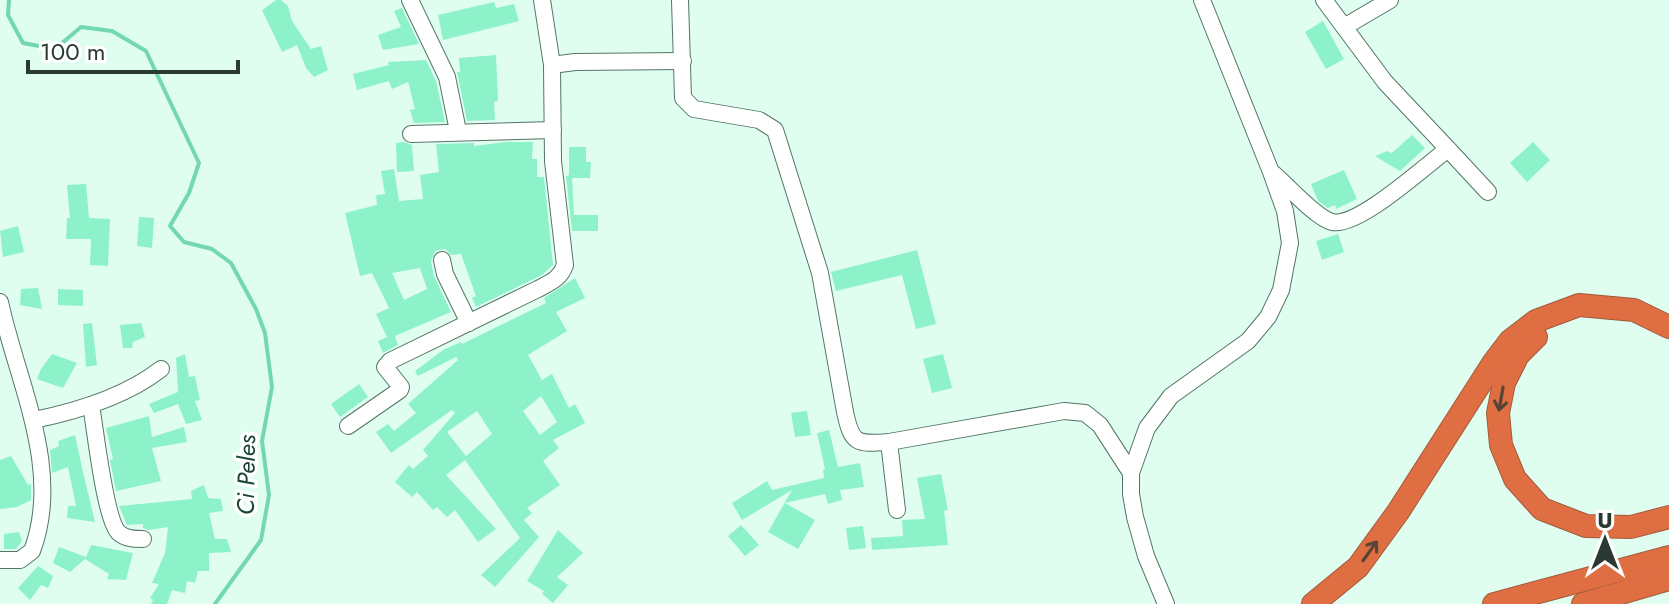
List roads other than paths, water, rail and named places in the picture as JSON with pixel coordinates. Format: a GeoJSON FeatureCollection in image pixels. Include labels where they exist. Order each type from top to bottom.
{"type":"FeatureCollection","features":[{"type":"Feature","properties":{"kind":"highway"},"geometry":{"type":"LineString","coordinates":[[1313,604],[1358,567],[1398,512],[1510,341],[1536,321],[1579,305],[1634,310],[1669,327]]}},
{"type":"Feature","properties":{"kind":"highway"},"geometry":{"type":"LineString","coordinates":[[1669,340],[1654,330],[1617,315],[1580,314],[1546,327],[1518,355],[1504,383],[1498,413],[1501,445],[1515,479],[1542,509],[1586,526],[1631,527],[1669,517]]}},
{"type":"Feature","properties":{"kind":"highway"},"geometry":{"type":"LineString","coordinates":[[1494,604],[1669,557]]}},
{"type":"Feature","properties":{"kind":"highway"},"geometry":{"type":"LineString","coordinates":[[1583,604],[1669,579]]}},
{"type":"Feature","properties":{"kind":"street"},"geometry":{"type":"LineString","coordinates":[[410,0],[447,77],[458,131]]}},
{"type":"Feature","properties":{"kind":"street"},"geometry":{"type":"LineString","coordinates":[[348,426],[400,390],[401,387],[387,372],[386,365],[559,278],[563,272],[565,265],[553,161],[552,65],[542,0]]}},
{"type":"Feature","properties":{"kind":"street"},"geometry":{"type":"LineString","coordinates":[[680,0],[683,98],[694,109],[759,120],[775,130],[820,273],[849,432],[859,443],[889,442],[1064,411],[1085,413],[1100,425],[1131,473]]}},
{"type":"Feature","properties":{"kind":"street"},"geometry":{"type":"LineString","coordinates":[[1164,597],[1146,556],[1131,494],[1131,473],[1147,428],[1171,396],[1248,341],[1268,317],[1281,290],[1290,243],[1285,211],[1271,172],[1202,0]]}},
{"type":"Feature","properties":{"kind":"street"},"geometry":{"type":"LineString","coordinates":[[1324,0],[1385,82],[1488,192]]}},
{"type":"Feature","properties":{"kind":"street"},"geometry":{"type":"LineString","coordinates":[[1344,27],[1390,0]]}},
{"type":"Feature","properties":{"kind":"street"},"geometry":{"type":"LineString","coordinates":[[552,65],[683,61]]}},
{"type":"Feature","properties":{"kind":"street"},"geometry":{"type":"LineString","coordinates":[[411,134],[553,130]]}},
{"type":"Feature","properties":{"kind":"street"},"geometry":{"type":"LineString","coordinates":[[1271,172],[1325,219],[1342,223],[1367,211],[1448,149]]}},
{"type":"Feature","properties":{"kind":"street"},"geometry":{"type":"LineString","coordinates":[[442,260],[445,274],[469,323]]}},
{"type":"Feature","properties":{"kind":"street"},"geometry":{"type":"LineString","coordinates":[[0,302],[10,346],[34,420],[43,491],[34,544],[25,558],[0,560]]}},
{"type":"Feature","properties":{"kind":"street"},"geometry":{"type":"LineString","coordinates":[[34,420],[91,405],[150,378],[161,369]]}},
{"type":"Feature","properties":{"kind":"street"},"geometry":{"type":"LineString","coordinates":[[91,405],[106,495],[116,531],[123,536],[143,539]]}},
{"type":"Feature","properties":{"kind":"street"},"geometry":{"type":"LineString","coordinates":[[889,442],[897,510]]}},
{"type":"Feature","properties":{"kind":"waterway","name":"Ci Peles"},"geometry":{"type":"LineString","coordinates":[[9,0],[8,15],[23,43],[55,49],[81,27],[112,31],[146,51],[199,163],[189,193],[170,226],[184,242],[212,249],[231,263],[265,333],[272,387],[262,441],[269,495],[261,540],[215,604]]}}]}
